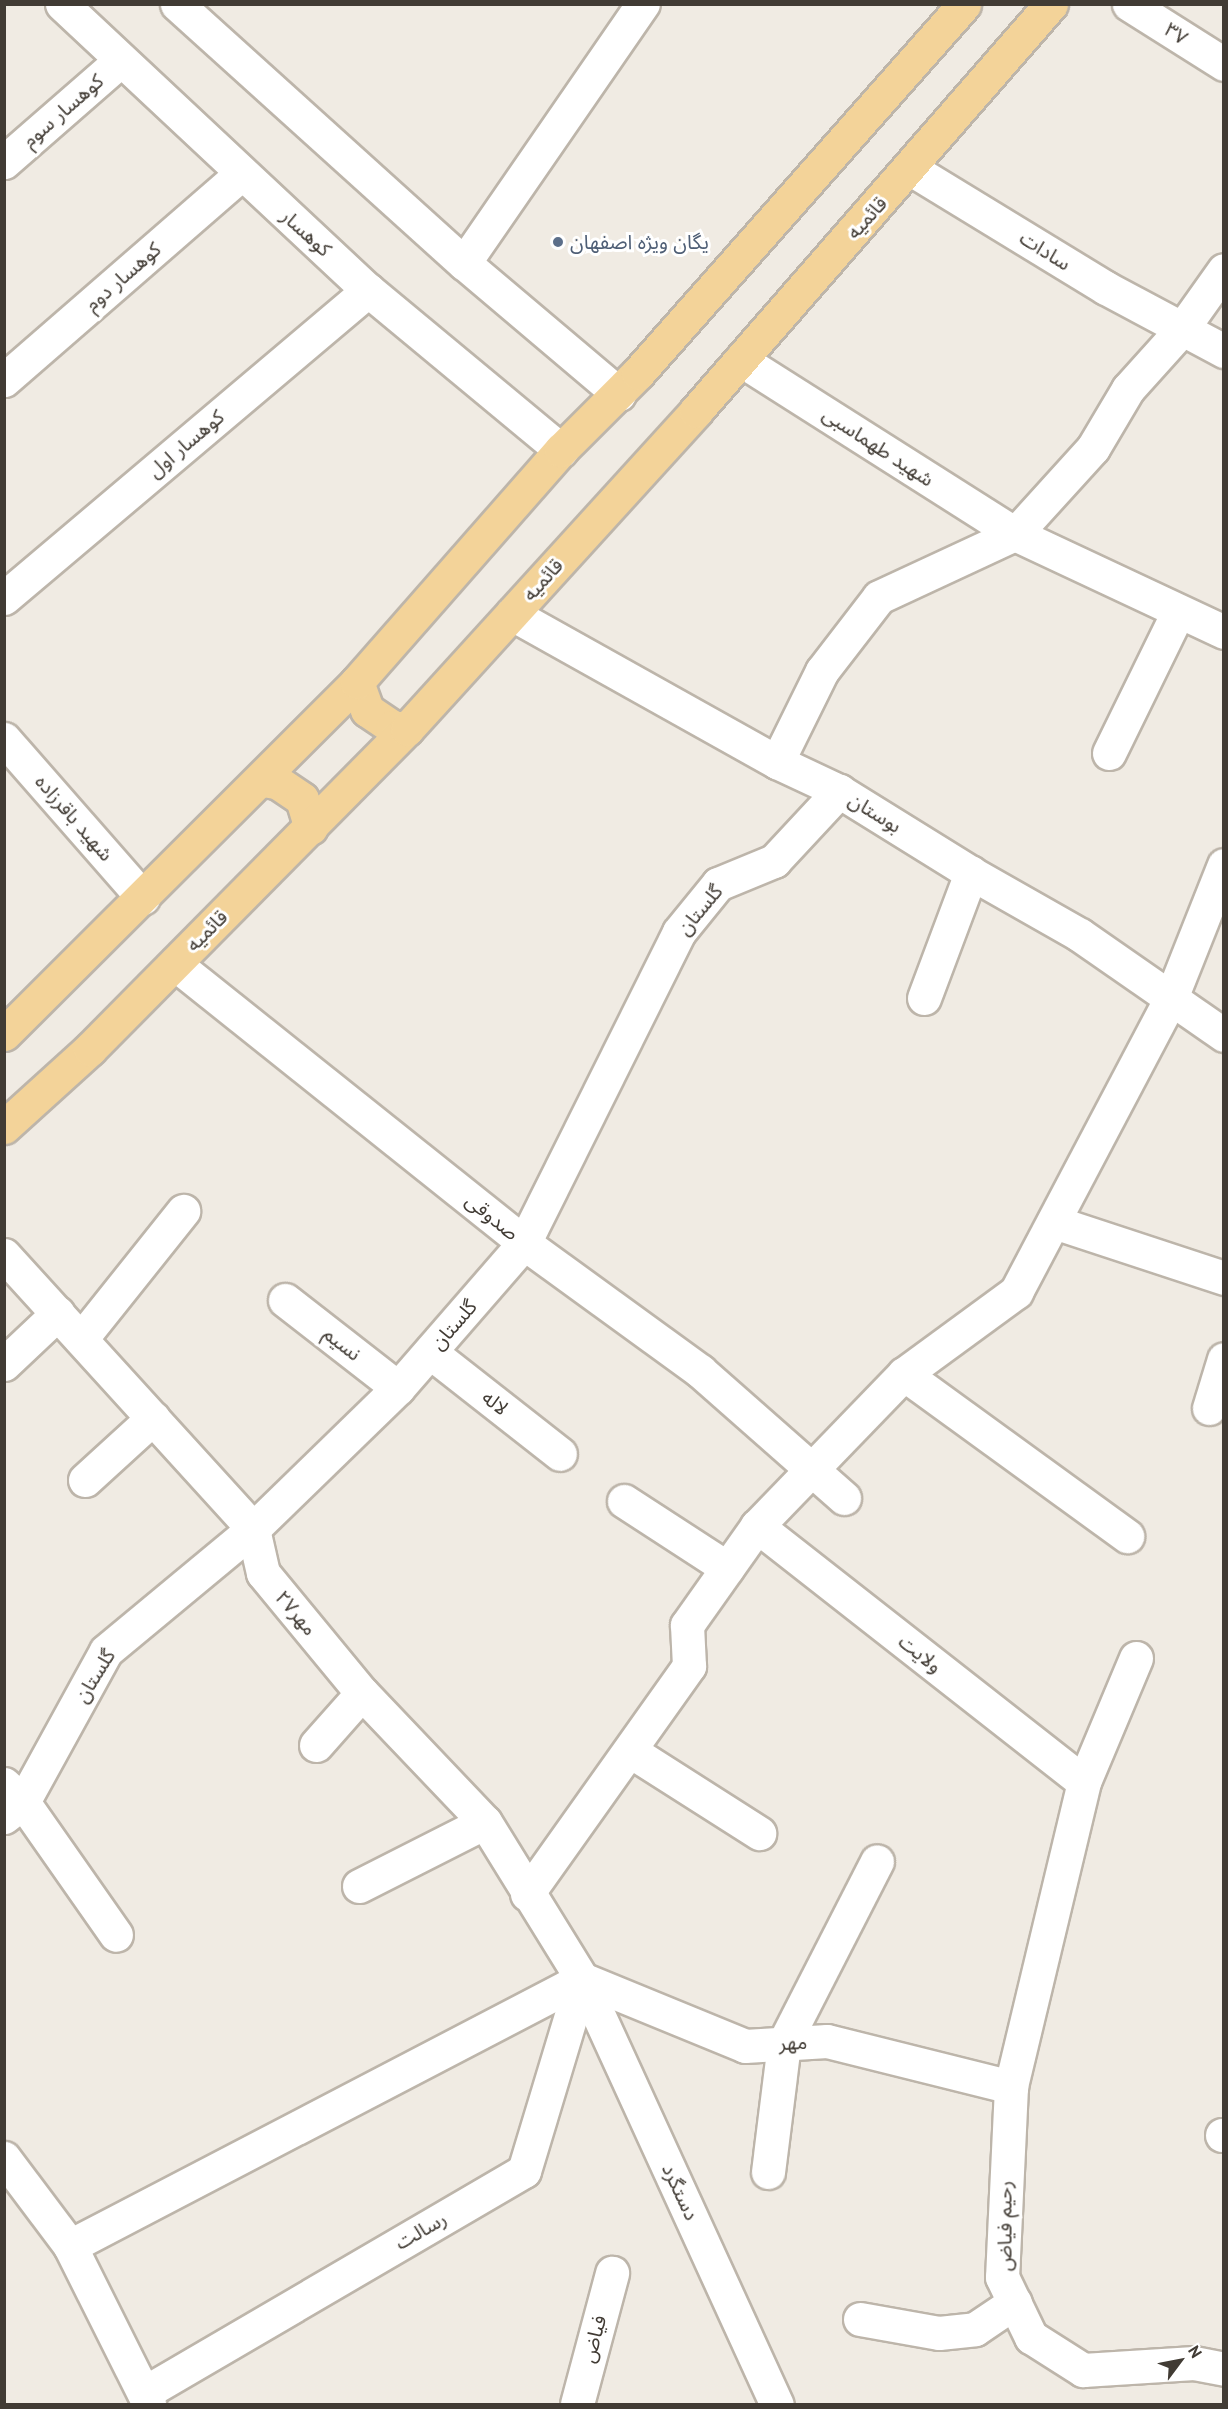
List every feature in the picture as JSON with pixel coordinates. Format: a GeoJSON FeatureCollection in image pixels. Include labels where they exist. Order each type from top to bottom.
{"type":"FeatureCollection","features":[{"type":"Feature","properties":{"kind":"main road"},"geometry":{"type":"LineString","coordinates":[[4,1034],[262,780],[357,682],[461,568],[561,450],[620,394],[964,4]]}},
{"type":"Feature","properties":{"kind":"main road","name":"قائمیه"},"geometry":{"type":"LineString","coordinates":[[4,1127],[175,964],[407,729],[911,169],[1051,4]]}},
{"type":"Feature","properties":{"kind":"main road"},"geometry":{"type":"LineString","coordinates":[[357,682],[367,710],[392,727],[407,729]]}},
{"type":"Feature","properties":{"kind":"main road"},"geometry":{"type":"LineString","coordinates":[[262,780],[277,782],[302,799],[310,828]]}},
{"type":"Feature","properties":{"kind":"street","name":"کوهسار"},"geometry":{"type":"LineString","coordinates":[[62,4],[241,174],[368,290],[561,450]]}},
{"type":"Feature","properties":{"kind":"street"},"geometry":{"type":"LineString","coordinates":[[177,4],[464,263],[620,394]]}},
{"type":"Feature","properties":{"kind":"street"},"geometry":{"type":"LineString","coordinates":[[464,263],[643,4]]}},
{"type":"Feature","properties":{"kind":"street","name":"۳۷"},"geometry":{"type":"LineString","coordinates":[[1129,4],[1224,64]]}},
{"type":"Feature","properties":{"kind":"street","name":"کوهسار سوم"},"geometry":{"type":"LineString","coordinates":[[4,162],[122,60]]}},
{"type":"Feature","properties":{"kind":"street","name":"سادات"},"geometry":{"type":"LineString","coordinates":[[911,169],[1106,288],[1224,351]]}},
{"type":"Feature","properties":{"kind":"street","name":"کوهسار دوم"},"geometry":{"type":"LineString","coordinates":[[4,380],[241,174]]}},
{"type":"Feature","properties":{"kind":"street"},"geometry":{"type":"LineString","coordinates":[[777,762],[822,671],[879,597],[1015,534],[1093,448],[1128,389],[1182,328],[1224,270]]}},
{"type":"Feature","properties":{"kind":"street","name":"کوهسار اول"},"geometry":{"type":"LineString","coordinates":[[4,598],[368,290]]}},
{"type":"Feature","properties":{"kind":"street","name":"شهید طهماسبی"},"geometry":{"type":"LineString","coordinates":[[741,360],[1015,534],[1224,632]]}},
{"type":"Feature","properties":{"kind":"street"},"geometry":{"type":"LineString","coordinates":[[1109,753],[1178,612]]}},
{"type":"Feature","properties":{"kind":"street","name":"بوستان"},"geometry":{"type":"LineString","coordinates":[[512,614],[777,762],[839,791],[971,873],[1080,935],[1224,1035]]}},
{"type":"Feature","properties":{"kind":"street","name":"شهید باقرزاده"},"geometry":{"type":"LineString","coordinates":[[4,739],[143,898]]}},
{"type":"Feature","properties":{"kind":"street","name":"گلستان"},"geometry":{"type":"LineString","coordinates":[[11,1801],[106,1651],[253,1529],[398,1388],[524,1243],[680,932],[718,884],[774,861],[839,791]]}},
{"type":"Feature","properties":{"kind":"street"},"geometry":{"type":"LineString","coordinates":[[527,1894],[632,1752],[689,1666],[687,1625],[757,1526],[811,1467],[904,1374],[1016,1292],[1171,998],[1224,865]]}},
{"type":"Feature","properties":{"kind":"street"},"geometry":{"type":"LineString","coordinates":[[924,998],[971,873]]}},
{"type":"Feature","properties":{"kind":"street","name":"صدوقی"},"geometry":{"type":"LineString","coordinates":[[175,964],[524,1243],[700,1371],[844,1498]]}},
{"type":"Feature","properties":{"kind":"street"},"geometry":{"type":"LineString","coordinates":[[81,1339],[183,1211]]}},
{"type":"Feature","properties":{"kind":"street"},"geometry":{"type":"LineString","coordinates":[[1054,1222],[1224,1278]]}},
{"type":"Feature","properties":{"kind":"street","name":"مهر۲۷"},"geometry":{"type":"LineString","coordinates":[[4,1255],[253,1529],[263,1573],[362,1693],[485,1822],[527,1894],[582,1979]]}},
{"type":"Feature","properties":{"kind":"street","name":"نسیم"},"geometry":{"type":"LineString","coordinates":[[285,1300],[398,1388]]}},
{"type":"Feature","properties":{"kind":"street"},"geometry":{"type":"LineString","coordinates":[[4,1364],[58,1313]]}},
{"type":"Feature","properties":{"kind":"street","name":"لاله"},"geometry":{"type":"LineString","coordinates":[[430,1352],[560,1454]]}},
{"type":"Feature","properties":{"kind":"street"},"geometry":{"type":"LineString","coordinates":[[1209,1408],[1224,1359]]}},
{"type":"Feature","properties":{"kind":"street"},"geometry":{"type":"LineString","coordinates":[[904,1374],[1127,1536]]}},
{"type":"Feature","properties":{"kind":"street"},"geometry":{"type":"LineString","coordinates":[[85,1480],[153,1418]]}},
{"type":"Feature","properties":{"kind":"street"},"geometry":{"type":"LineString","coordinates":[[624,1501],[727,1568]]}},
{"type":"Feature","properties":{"kind":"street","name":"ولایت"},"geometry":{"type":"LineString","coordinates":[[757,1526],[1084,1782]]}},
{"type":"Feature","properties":{"kind":"street"},"geometry":{"type":"LineString","coordinates":[[1011,2086],[1084,1782],[1136,1658]]}},
{"type":"Feature","properties":{"kind":"street"},"geometry":{"type":"LineString","coordinates":[[316,1745],[362,1693]]}},
{"type":"Feature","properties":{"kind":"street"},"geometry":{"type":"LineString","coordinates":[[632,1752],[759,1833]]}},
{"type":"Feature","properties":{"kind":"street"},"geometry":{"type":"LineString","coordinates":[[11,1801],[116,1935]]}},
{"type":"Feature","properties":{"kind":"street"},"geometry":{"type":"LineString","coordinates":[[359,1886],[485,1822]]}},
{"type":"Feature","properties":{"kind":"street"},"geometry":{"type":"LineString","coordinates":[[768,2172],[784,2043],[877,1861]]}},
{"type":"Feature","properties":{"kind":"street"},"geometry":{"type":"LineString","coordinates":[[70,2246],[582,1979]]}},
{"type":"Feature","properties":{"kind":"street","name":"مهر"},"geometry":{"type":"LineString","coordinates":[[582,1979],[745,2046],[827,2041],[1011,2086]]}},
{"type":"Feature","properties":{"kind":"street","name":"رسالت"},"geometry":{"type":"LineString","coordinates":[[147,2399],[524,2171],[582,1979]]}},
{"type":"Feature","properties":{"kind":"street","name":"دستگرد"},"geometry":{"type":"LineString","coordinates":[[582,1979],[777,2404]]}},
{"type":"Feature","properties":{"kind":"street","name":"رحیم فیاض"},"geometry":{"type":"LineString","coordinates":[[1011,2086],[1002,2277],[1031,2337],[1083,2370],[1194,2362],[1224,2369]]}},
{"type":"Feature","properties":{"kind":"street"},"geometry":{"type":"LineString","coordinates":[[4,2158],[70,2246],[147,2399]]}},
{"type":"Feature","properties":{"kind":"street","name":"فیاض"},"geometry":{"type":"LineString","coordinates":[[577,2404],[612,2273]]}},
{"type":"Feature","properties":{"kind":"street"},"geometry":{"type":"LineString","coordinates":[[860,2319],[939,2333],[975,2329],[1015,2302]]}},
{"type":"Feature","properties":{"kind":"place","name":"یگان ویژه اصفهان"},"geometry":{"type":"Point","coordinates":[558,242]}}]}
